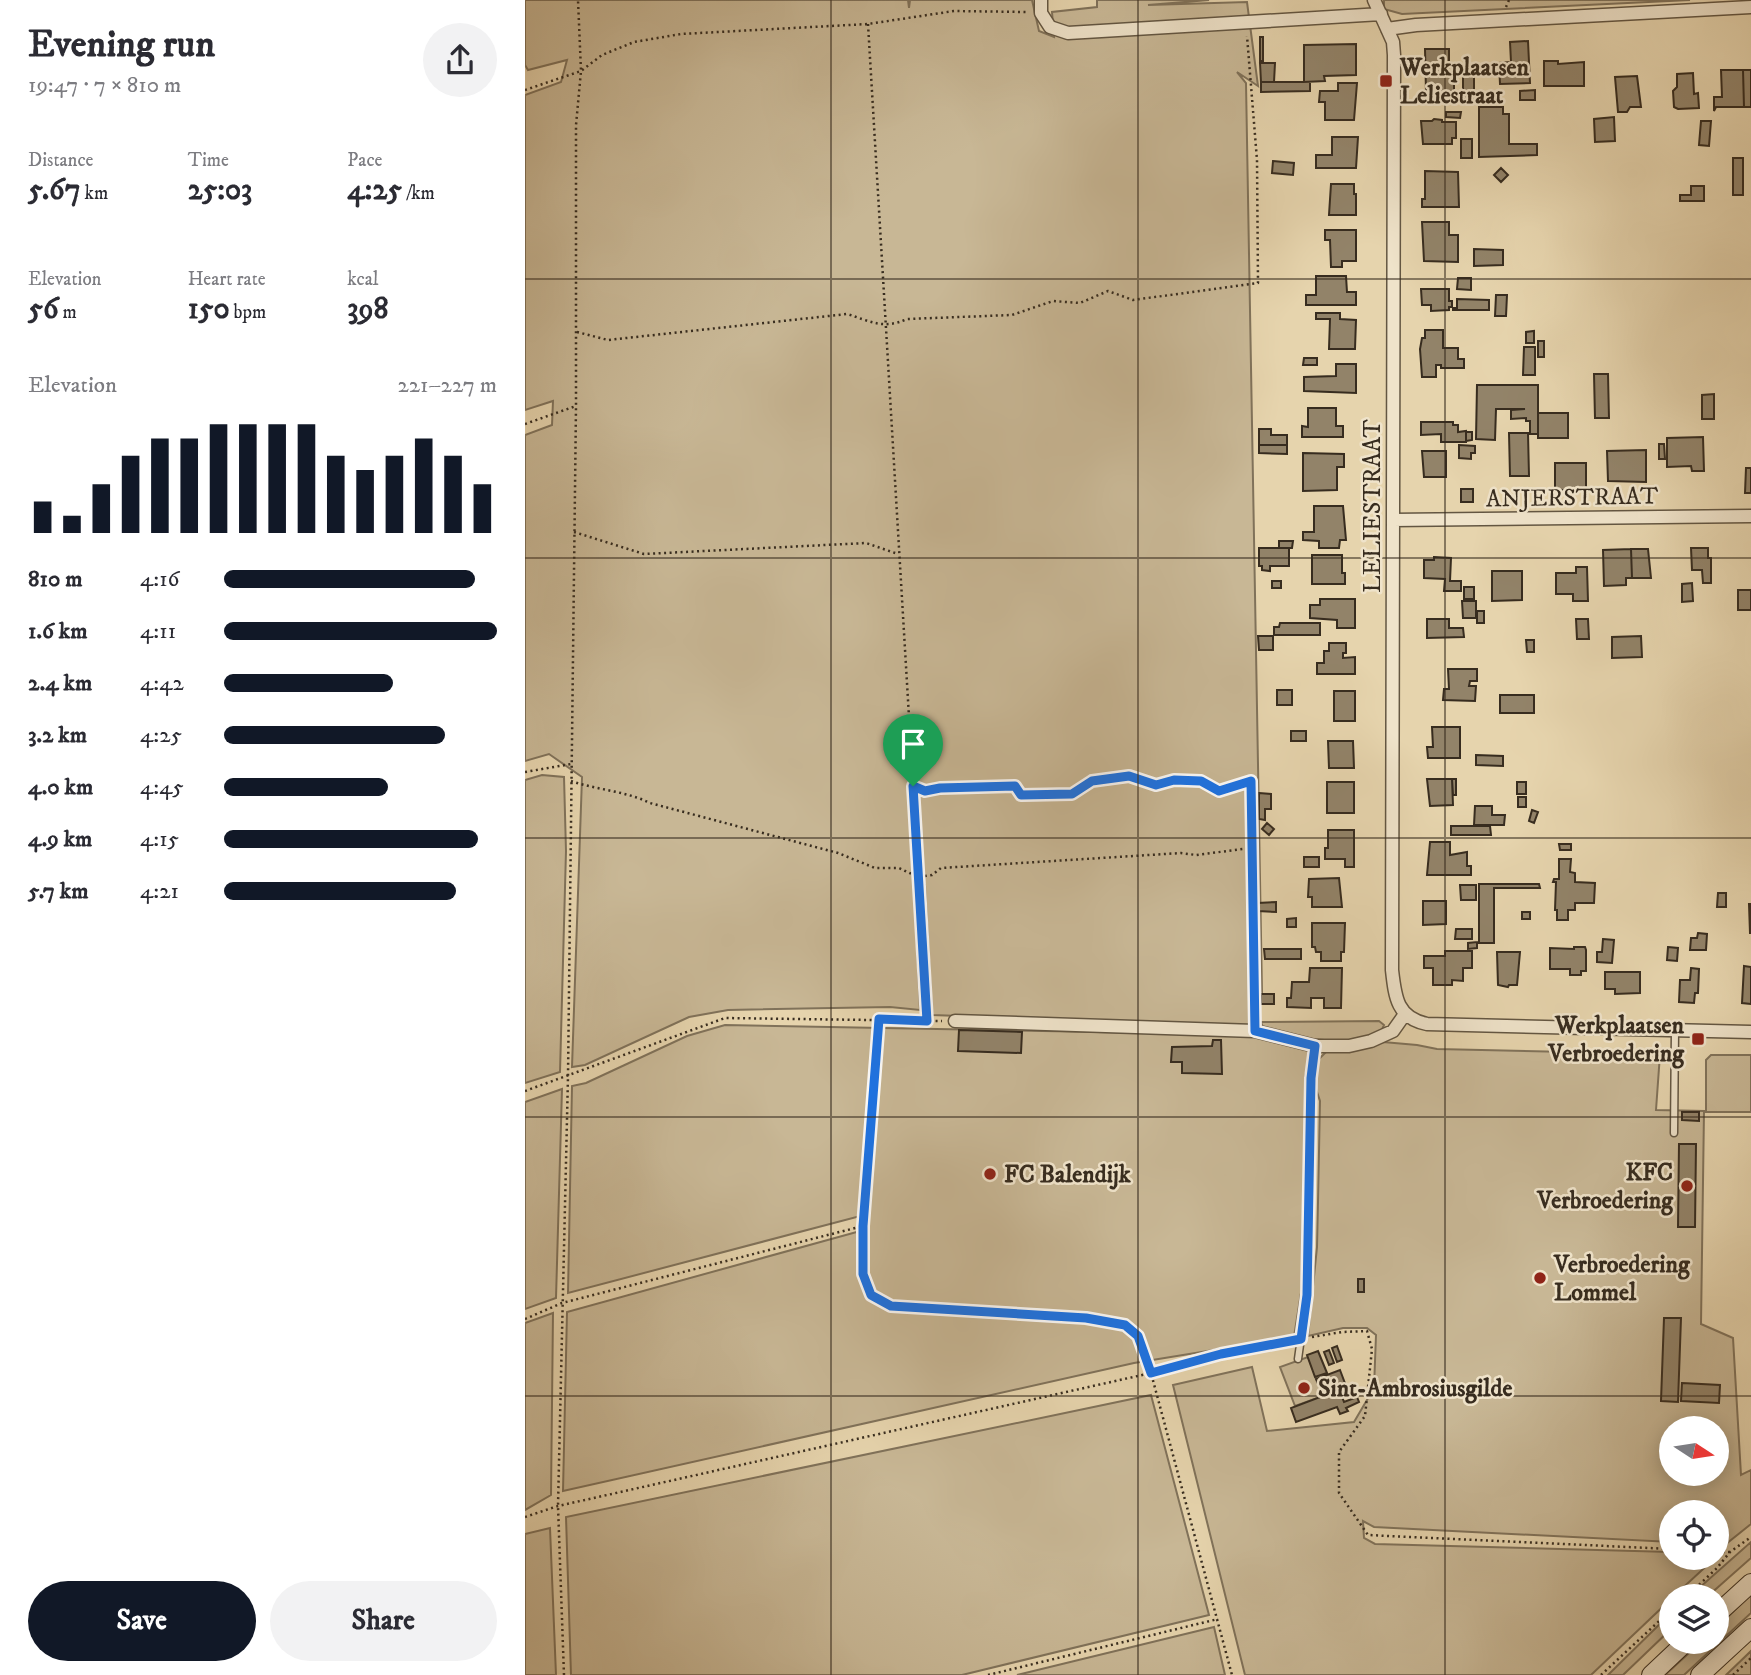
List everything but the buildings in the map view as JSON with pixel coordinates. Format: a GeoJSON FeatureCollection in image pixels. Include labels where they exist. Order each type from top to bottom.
{"type":"FeatureCollection","features":[{"type":"Feature","properties":{"kind":"main road"},"geometry":{"type":"LineString","coordinates":[[1729,1603],[1751,1583]]}},
{"type":"Feature","properties":{"kind":"main road"},"geometry":{"type":"LineString","coordinates":[[1700,1675],[1751,1628]]}},
{"type":"Feature","properties":{"kind":"main road"},"geometry":{"type":"LineString","coordinates":[[1651,1675],[1673,1654]]}},
{"type":"Feature","properties":{"kind":"street","name":"LELIESTRAAT"},"geometry":{"type":"LineString","coordinates":[[1374,0],[1387,29],[1394,55],[1392,970],[1396,998],[1405,1014]]}},
{"type":"Feature","properties":{"kind":"street"},"geometry":{"type":"LineString","coordinates":[[1041,6],[1050,27],[1068,33],[1381,14]]}},
{"type":"Feature","properties":{"kind":"street"},"geometry":{"type":"LineString","coordinates":[[1387,29],[1416,25],[1751,7]]}},
{"type":"Feature","properties":{"kind":"street","name":"ANJERSTRAAT"},"geometry":{"type":"LineString","coordinates":[[1393,520],[1751,516]]}},
{"type":"Feature","properties":{"kind":"street"},"geometry":{"type":"LineString","coordinates":[[955,1021],[1255,1031],[1315,1046],[1349,1046],[1371,1041],[1393,1031],[1405,1014],[1416,1022],[1443,1025],[1751,1032]]}},
{"type":"Feature","properties":{"kind":"lane"},"geometry":{"type":"LineString","coordinates":[[1674,1133],[1675,1030]]}},
{"type":"Feature","properties":{"kind":"lane"},"geometry":{"type":"LineString","coordinates":[[1298,1359],[1307,1295],[1311,1078],[1315,1046]]}},
{"type":"Feature","properties":{"kind":"path"},"geometry":{"type":"LineString","coordinates":[[564,1675],[558,1506],[568,1076],[577,332],[576,125],[581,71],[578,0]]}},
{"type":"Feature","properties":{"kind":"path"},"geometry":{"type":"LineString","coordinates":[[525,90],[581,71],[602,55],[634,42],[681,34],[867,24],[954,11],[1041,6]]}},
{"type":"Feature","properties":{"kind":"path"},"geometry":{"type":"LineString","coordinates":[[577,332],[608,341],[847,314],[885,326],[894,325],[907,318],[1012,315],[1053,301],[1080,303],[1108,291],[1133,300],[1258,283],[1257,160],[1246,23]]}},
{"type":"Feature","properties":{"kind":"path"},"geometry":{"type":"LineString","coordinates":[[867,24],[927,1021]]}},
{"type":"Feature","properties":{"kind":"path"},"geometry":{"type":"LineString","coordinates":[[525,424],[576,406]]}},
{"type":"Feature","properties":{"kind":"path"},"geometry":{"type":"LineString","coordinates":[[574,532],[644,554],[866,543],[899,554]]}},
{"type":"Feature","properties":{"kind":"path"},"geometry":{"type":"LineString","coordinates":[[525,772],[571,765]]}},
{"type":"Feature","properties":{"kind":"path"},"geometry":{"type":"LineString","coordinates":[[913,786],[925,791],[940,788],[1015,786],[1021,795],[1072,794],[1092,781],[1121,776],[1156,785],[1174,780],[1201,781],[1219,791],[1251,781],[1255,1031]]}},
{"type":"Feature","properties":{"kind":"path"},"geometry":{"type":"LineString","coordinates":[[571,781],[639,797],[650,803],[838,853],[875,868],[899,868],[918,877],[932,875],[941,868],[1181,853],[1196,855],[1251,848]]}},
{"type":"Feature","properties":{"kind":"path"},"geometry":{"type":"LineString","coordinates":[[525,1091],[725,1018],[955,1021]]}},
{"type":"Feature","properties":{"kind":"path"},"geometry":{"type":"LineString","coordinates":[[879,1019],[863,1226],[863,1274],[871,1295],[891,1306],[1086,1318],[1125,1325],[1138,1336],[1151,1373],[1232,1675]]}},
{"type":"Feature","properties":{"kind":"path"},"geometry":{"type":"LineString","coordinates":[[525,1319],[562,1303],[863,1226]]}},
{"type":"Feature","properties":{"kind":"path"},"geometry":{"type":"LineString","coordinates":[[525,1517],[558,1506],[1151,1373],[1221,1354],[1342,1332],[1367,1331],[1372,1349],[1365,1416],[1339,1452],[1339,1493],[1368,1535],[1659,1548]]}},
{"type":"Feature","properties":{"kind":"path"},"geometry":{"type":"LineString","coordinates":[[1699,1584],[1730,1552],[1751,1537]]}},
{"type":"Feature","properties":{"kind":"path"},"geometry":{"type":"LineString","coordinates":[[988,1675],[1218,1619]]}},
{"type":"Feature","properties":{"kind":"path"},"geometry":{"type":"LineString","coordinates":[[1601,1675],[1659,1621]]}},
{"type":"Feature","properties":{"kind":"path"},"geometry":{"type":"LineString","coordinates":[[1733,1675],[1751,1658]]}},
{"type":"Feature","properties":{"kind":"shaded area"},"geometry":{"type":"Polygon","coordinates":[[[525,0],[908,0],[909,8],[910,0],[1032,0],[1039,31],[1054,37],[1052,12],[1097,7],[1097,0],[1209,0],[1148,5],[1247,2],[1258,86],[1237,72],[1246,83],[1262,992],[1250,975],[1249,1026],[932,1015],[925,885],[914,882],[920,1010],[890,1007],[728,1010],[689,1017],[585,1065],[572,1067],[582,777],[549,754],[525,761],[525,435],[552,425],[553,401],[525,410],[525,95],[561,82],[567,60],[528,70],[525,65],[525,0]]]}},
{"type":"Feature","properties":{"kind":"shaded area"},"geometry":{"type":"Polygon","coordinates":[[[1384,0],[1690,0],[1402,14],[1384,9],[1384,0]]]}},
{"type":"Feature","properties":{"kind":"shaded area"},"geometry":{"type":"Polygon","coordinates":[[[542,775],[564,777],[566,851],[560,1072],[525,1083],[525,780],[542,775]]]}},
{"type":"Feature","properties":{"kind":"shaded area"},"geometry":{"type":"Polygon","coordinates":[[[1379,1021],[1384,1025],[1380,1034],[1350,1042],[1312,1039],[1263,1028],[1261,1022],[1379,1021]]]}},
{"type":"Feature","properties":{"kind":"shaded area"},"geometry":{"type":"Polygon","coordinates":[[[725,1025],[1258,1035],[1312,1049],[1305,1077],[1311,1112],[1310,1205],[1294,1337],[1134,1363],[563,1491],[567,1312],[864,1230],[864,1215],[568,1293],[572,1086],[586,1083],[687,1036],[725,1025]]]}},
{"type":"Feature","properties":{"kind":"shaded area"},"geometry":{"type":"Polygon","coordinates":[[[1383,1042],[1437,1049],[1660,1054],[1656,1110],[1704,1111],[1701,1324],[1733,1338],[1741,1475],[1751,1470],[1751,1524],[1729,1542],[1729,1500],[1659,1500],[1659,1541],[1374,1527],[1363,1521],[1364,1538],[1375,1544],[1659,1552],[1659,1570],[1702,1570],[1687,1584],[1659,1584],[1659,1610],[1591,1675],[1245,1675],[1173,1385],[1252,1367],[1267,1431],[1354,1422],[1374,1388],[1376,1335],[1367,1328],[1343,1328],[1308,1336],[1317,1247],[1318,1202],[1320,1101],[1313,1080],[1314,1064],[1327,1051],[1383,1042]]]}},
{"type":"Feature","properties":{"kind":"shaded area"},"geometry":{"type":"Polygon","coordinates":[[[1711,1055],[1751,1055],[1751,1112],[1706,1112],[1706,1060],[1711,1055]]]}},
{"type":"Feature","properties":{"kind":"shaded area"},"geometry":{"type":"Polygon","coordinates":[[[562,1089],[556,1298],[525,1309],[525,1102],[562,1089]]]}},
{"type":"Feature","properties":{"kind":"shaded area"},"geometry":{"type":"Polygon","coordinates":[[[553,1313],[551,1495],[525,1510],[525,1323],[553,1313]]]}},
{"type":"Feature","properties":{"kind":"shaded area","name":"Sint-Ambrosiusgilde"},"geometry":{"type":"Polygon","coordinates":[[[1308,1357],[1323,1396],[1295,1406],[1280,1367],[1308,1357]]]}},
{"type":"Feature","properties":{"kind":"shaded area"},"geometry":{"type":"Polygon","coordinates":[[[1151,1395],[1209,1615],[962,1675],[571,1675],[566,1517],[1151,1395]]]}},
{"type":"Feature","properties":{"kind":"shaded area"},"geometry":{"type":"Polygon","coordinates":[[[550,1528],[556,1675],[525,1675],[525,1534],[550,1528]]]}},
{"type":"Feature","properties":{"kind":"shaded area"},"geometry":{"type":"Polygon","coordinates":[[[1751,1542],[1751,1558],[1722,1584],[1704,1584],[1719,1570],[1729,1570],[1729,1561],[1751,1542]]]}},
{"type":"Feature","properties":{"kind":"shaded area"},"geometry":{"type":"Polygon","coordinates":[[[1751,1594],[1751,1613],[1729,1633],[1729,1615],[1751,1594]]]}},
{"type":"Feature","properties":{"kind":"shaded area"},"geometry":{"type":"Polygon","coordinates":[[[1659,1625],[1659,1640],[1623,1675],[1608,1675],[1659,1625]]]}},
{"type":"Feature","properties":{"kind":"shaded area"},"geometry":{"type":"Polygon","coordinates":[[[1214,1627],[1225,1675],[1017,1675],[1214,1627]]]}},
{"type":"Feature","properties":{"kind":"shaded area"},"geometry":{"type":"Polygon","coordinates":[[[1751,1651],[1751,1675],[1726,1675],[1751,1651]]]}},
{"type":"Feature","properties":{"kind":"shaded area"},"geometry":{"type":"Polygon","coordinates":[[[1688,1654],[1707,1654],[1684,1675],[1665,1675],[1688,1654]]]}},
{"type":"Feature","properties":{"kind":"place","name":"Werkplaatsen Leliestraat"},"geometry":{"type":"Point","coordinates":[1386,81]}},
{"type":"Feature","properties":{"kind":"place","name":"Werkplaatsen Verbroedering"},"geometry":{"type":"Point","coordinates":[1698,1039]}},
{"type":"Feature","properties":{"kind":"place","name":"FC Balendijk"},"geometry":{"type":"Point","coordinates":[990,1174]}},
{"type":"Feature","properties":{"kind":"place","name":"KFC Verbroedering"},"geometry":{"type":"Point","coordinates":[1687,1186]}},
{"type":"Feature","properties":{"kind":"place","name":"Verbroedering Lommel"},"geometry":{"type":"Point","coordinates":[1540,1278]}},
{"type":"Feature","properties":{"kind":"place","name":"Sint-Ambrosiusgilde"},"geometry":{"type":"Point","coordinates":[1304,1388]}},
{"type":"Feature","properties":{"kind":"route"},"geometry":{"type":"LineString","coordinates":[[1129,776],[1156,785],[1174,780],[1201,781],[1219,791],[1251,781],[1255,1031],[1315,1046],[1311,1078],[1307,1295],[1301,1339],[1221,1354],[1151,1373],[1138,1336],[1125,1325],[1086,1318],[891,1306],[871,1295],[863,1274],[863,1226],[879,1019],[927,1021],[913,786],[925,791],[940,788],[1015,786],[1021,795],[1072,794],[1092,781],[1129,776]]}}]}
